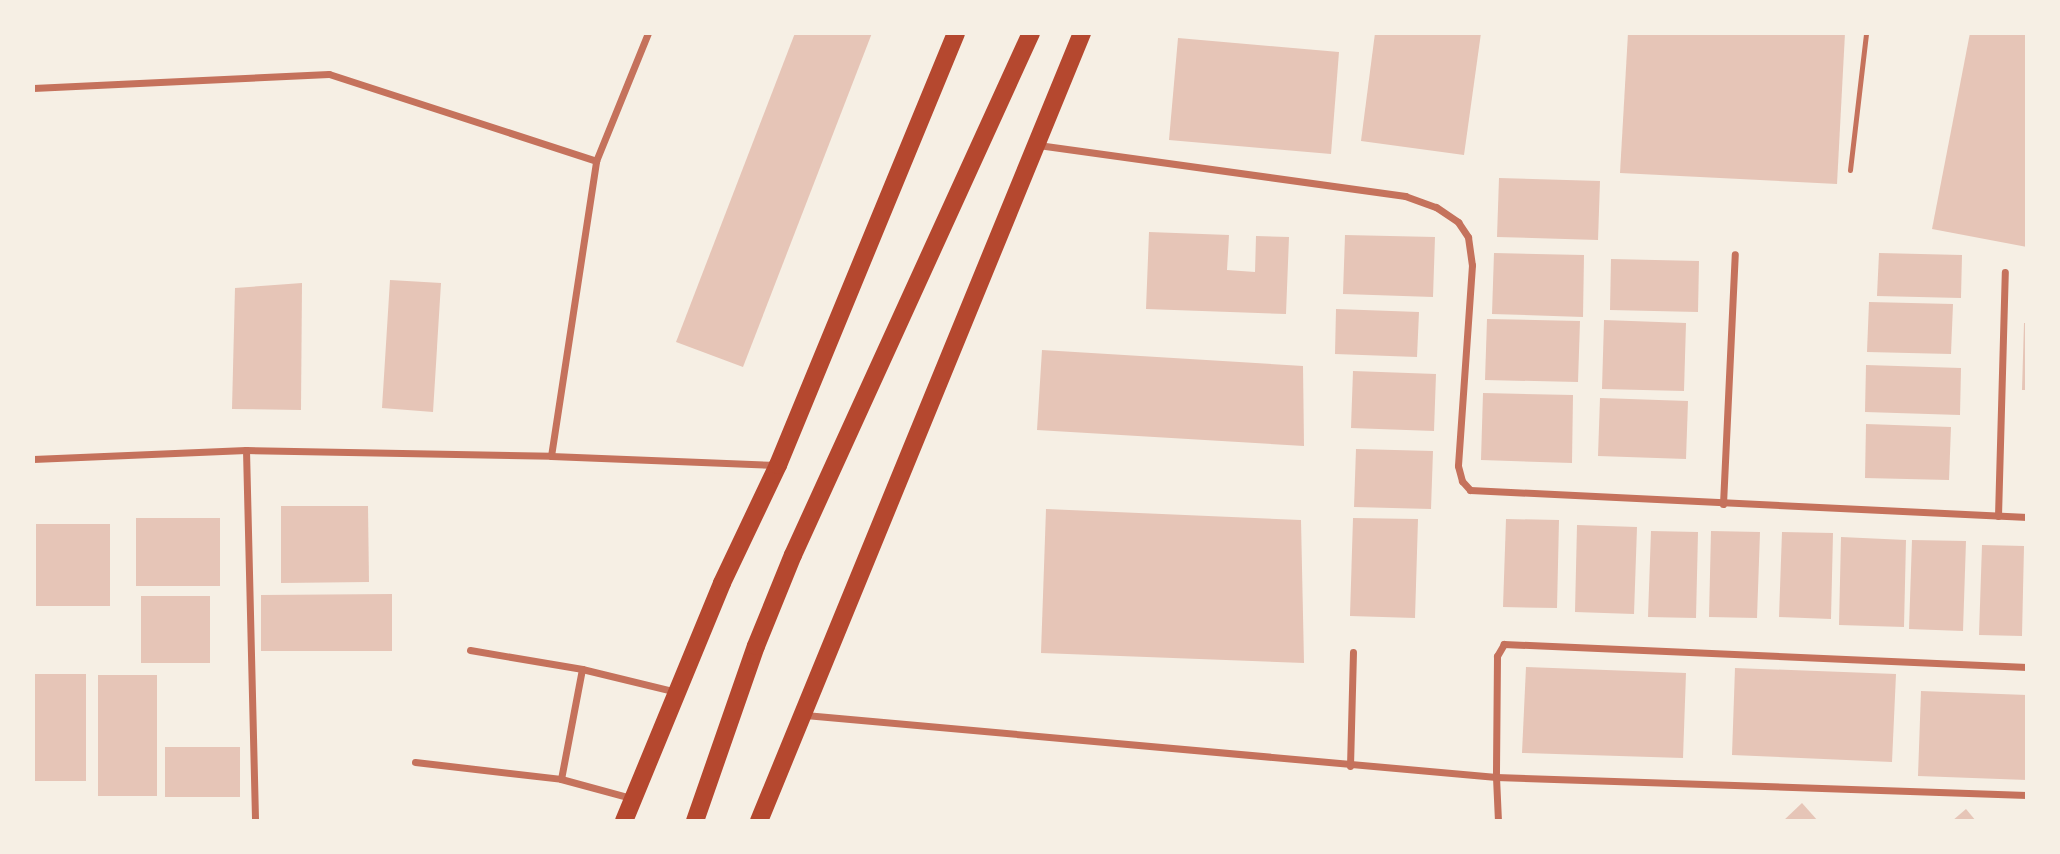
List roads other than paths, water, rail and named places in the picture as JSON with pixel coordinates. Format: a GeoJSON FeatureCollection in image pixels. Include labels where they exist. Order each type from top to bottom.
{"type":"FeatureCollection","features":[{"type":"Feature","properties":{"kind":"main road"},"geometry":{"type":"LineString","coordinates":[[624,821],[631,798],[722,583],[778,465],[956,33]]}},
{"type":"Feature","properties":{"kind":"main road"},"geometry":{"type":"LineString","coordinates":[[695,821],[756,646],[793,555],[1031,33]]}},
{"type":"Feature","properties":{"kind":"main road"},"geometry":{"type":"LineString","coordinates":[[759,821],[1082,33]]}},
{"type":"Feature","properties":{"kind":"street"},"geometry":{"type":"LineString","coordinates":[[551,456],[596,160],[648,33]]}},
{"type":"Feature","properties":{"kind":"street"},"geometry":{"type":"LineString","coordinates":[[33,88],[329,74],[596,160]]}},
{"type":"Feature","properties":{"kind":"street"},"geometry":{"type":"LineString","coordinates":[[1037,145],[1405,196],[1436,207],[1458,222],[1468,237],[1472,265],[1458,466],[1462,481],[1470,490],[2027,517]]}},
{"type":"Feature","properties":{"kind":"street"},"geometry":{"type":"LineString","coordinates":[[1723,504],[1735,254]]}},
{"type":"Feature","properties":{"kind":"street"},"geometry":{"type":"LineString","coordinates":[[1998,516],[2005,272]]}},
{"type":"Feature","properties":{"kind":"street"},"geometry":{"type":"LineString","coordinates":[[33,459],[247,450],[551,456],[778,465]]}},
{"type":"Feature","properties":{"kind":"street"},"geometry":{"type":"LineString","coordinates":[[247,450],[255,821]]}},
{"type":"Feature","properties":{"kind":"street"},"geometry":{"type":"LineString","coordinates":[[1498,821],[1497,656],[1504,644],[2027,667]]}},
{"type":"Feature","properties":{"kind":"street"},"geometry":{"type":"LineString","coordinates":[[470,650],[583,669],[678,692]]}},
{"type":"Feature","properties":{"kind":"street"},"geometry":{"type":"LineString","coordinates":[[1350,766],[1353,652]]}},
{"type":"Feature","properties":{"kind":"street"},"geometry":{"type":"LineString","coordinates":[[561,779],[583,669]]}},
{"type":"Feature","properties":{"kind":"street"},"geometry":{"type":"LineString","coordinates":[[802,715],[1496,777],[2027,795]]}},
{"type":"Feature","properties":{"kind":"street"},"geometry":{"type":"LineString","coordinates":[[415,762],[561,779],[631,798]]}},
{"type":"Feature","properties":{"kind":"lane"},"geometry":{"type":"LineString","coordinates":[[1850,170],[1866,33]]}}]}
